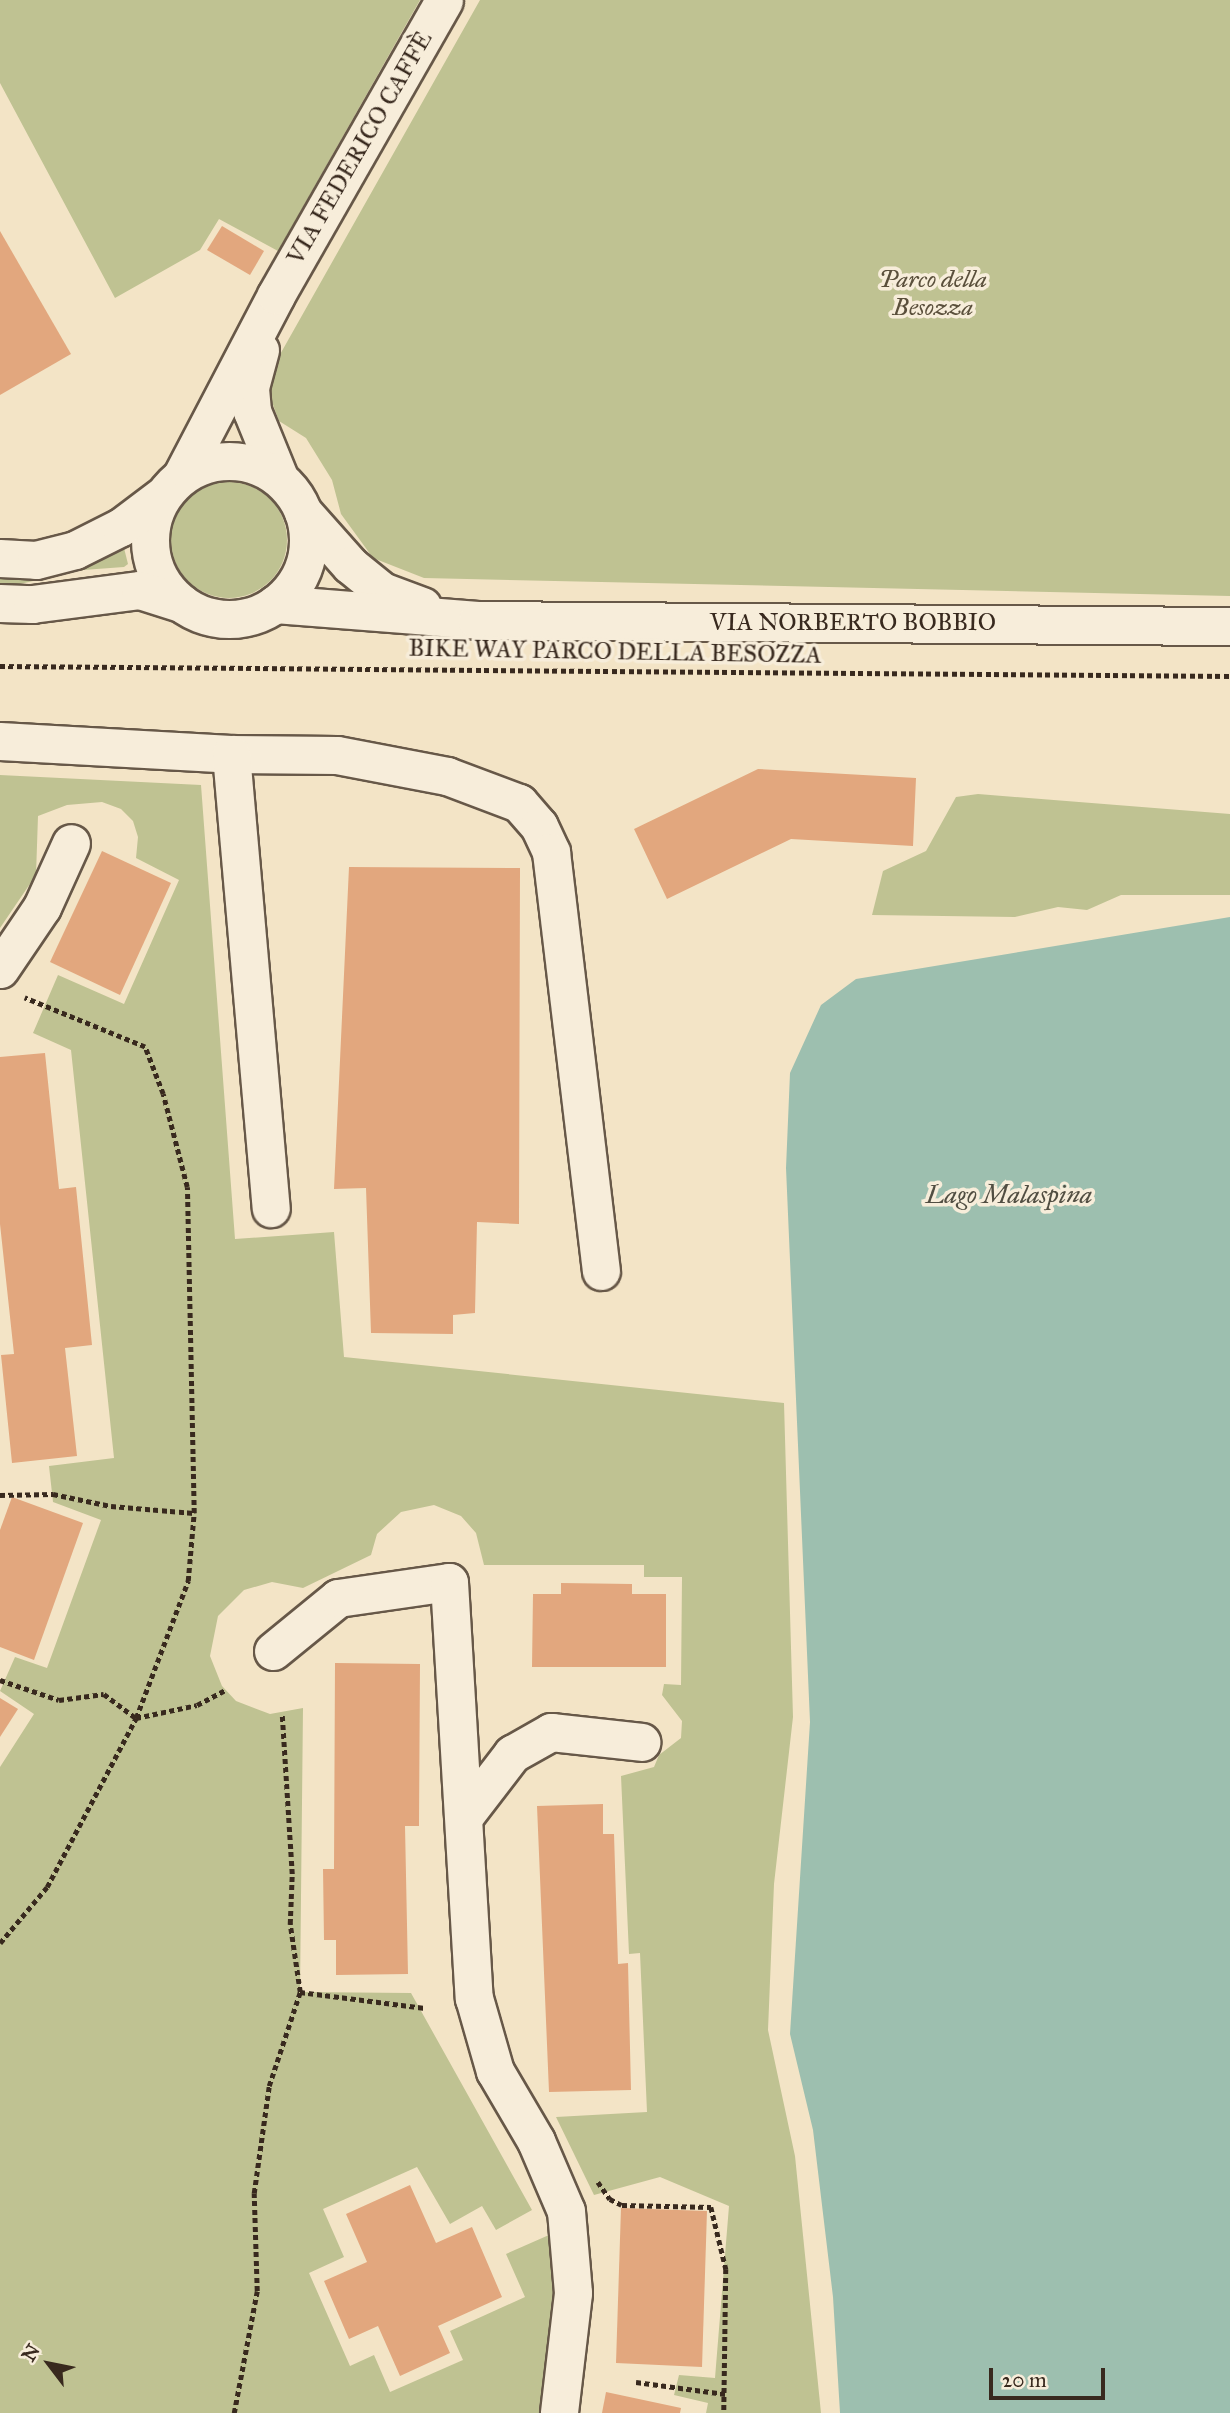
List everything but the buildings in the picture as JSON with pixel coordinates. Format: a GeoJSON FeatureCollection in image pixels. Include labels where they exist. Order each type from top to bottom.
{"type":"FeatureCollection","features":[{"type":"Feature","properties":{"kind":"street","name":"VIA FEDERICO CAFFÈ"},"geometry":{"type":"LineString","coordinates":[[276,296],[444,0]]}},
{"type":"Feature","properties":{"kind":"street","name":"VIA NORBERTO BOBBIO"},"geometry":{"type":"LineString","coordinates":[[276,296],[250,388],[252,411],[279,477],[303,512],[350,565],[382,591],[403,601],[477,620]]}},
{"type":"Feature","properties":{"kind":"street"},"geometry":{"type":"LineString","coordinates":[[181,603],[154,565],[152,518],[276,296]]}},
{"type":"Feature","properties":{"kind":"street"},"geometry":{"type":"LineString","coordinates":[[0,558],[36,560],[75,550],[121,527],[172,486],[205,464],[231,460],[256,465],[279,477]]}},
{"type":"Feature","properties":{"kind":"street","name":"VIA NORBERTO BOBBIO"},"geometry":{"type":"LineString","coordinates":[[0,603],[32,604],[140,590],[181,603],[204,615],[228,619],[253,615],[275,604],[294,585],[305,562],[308,537],[303,512]]}},
{"type":"Feature","properties":{"kind":"street","name":"VIA NORBERTO BOBBIO"},"geometry":{"type":"LineString","coordinates":[[275,604],[477,620],[1230,626]]}},
{"type":"Feature","properties":{"kind":"street"},"geometry":{"type":"LineString","coordinates":[[0,740],[231,754],[337,755],[447,776],[519,803],[539,826],[551,852],[601,1271]]}},
{"type":"Feature","properties":{"kind":"street"},"geometry":{"type":"LineString","coordinates":[[231,754],[271,1208]]}},
{"type":"Feature","properties":{"kind":"street"},"geometry":{"type":"LineString","coordinates":[[6,982],[71,844]]}},
{"type":"Feature","properties":{"kind":"street"},"geometry":{"type":"LineString","coordinates":[[273,1651],[338,1598],[449,1582],[466,1814],[474,1998],[495,2071],[536,2141],[566,2211],[573,2293],[559,2413]]}},
{"type":"Feature","properties":{"kind":"street"},"geometry":{"type":"LineString","coordinates":[[466,1814],[512,1754],[551,1732],[640,1742]]}},
{"type":"Feature","properties":{"kind":"path","name":"BIKE WAY PARCO DELLA BESOZZA"},"geometry":{"type":"LineString","coordinates":[[0,666],[1230,676]]}},
{"type":"Feature","properties":{"kind":"path"},"geometry":{"type":"LineString","coordinates":[[0,1943],[47,1887],[136,1718],[188,1581],[194,1513],[187,1187],[163,1094],[145,1047],[48,1005],[6,982]]}},
{"type":"Feature","properties":{"kind":"path"},"geometry":{"type":"LineString","coordinates":[[0,1495],[53,1494],[111,1506],[194,1513]]}},
{"type":"Feature","properties":{"kind":"path"},"geometry":{"type":"LineString","coordinates":[[0,1680],[59,1700],[104,1694],[136,1718],[197,1705],[225,1690]]}},
{"type":"Feature","properties":{"kind":"path"},"geometry":{"type":"LineString","coordinates":[[234,2413],[257,2291],[254,2193],[270,2087],[299,1993],[290,1924],[292,1874],[282,1713]]}},
{"type":"Feature","properties":{"kind":"path"},"geometry":{"type":"LineString","coordinates":[[299,1993],[425,2008]]}},
{"type":"Feature","properties":{"kind":"path"},"geometry":{"type":"LineString","coordinates":[[596,2180],[610,2199],[622,2205],[711,2207],[726,2269],[724,2413]]}},
{"type":"Feature","properties":{"kind":"path"},"geometry":{"type":"LineString","coordinates":[[636,2382],[725,2395]]}},
{"type":"Feature","properties":{"kind":"green space"},"geometry":{"type":"Polygon","coordinates":[[[0,0],[420,0],[278,251],[219,219],[200,250],[115,298],[0,83],[0,0]]]}},
{"type":"Feature","properties":{"kind":"green space","name":"Parco della Besozza"},"geometry":{"type":"Polygon","coordinates":[[[480,0],[1230,0],[1230,596],[424,578],[373,558],[341,514],[332,480],[306,438],[279,421],[269,394],[278,358],[480,0]]]}},
{"type":"Feature","properties":{"kind":"green space"},"geometry":{"type":"Polygon","coordinates":[[[229,482],[251,486],[270,499],[283,518],[287,540],[283,562],[270,581],[251,594],[229,598],[207,594],[188,581],[175,562],[171,540],[175,518],[188,499],[207,486],[229,482]]]}},
{"type":"Feature","properties":{"kind":"green space"},"geometry":{"type":"Polygon","coordinates":[[[122,540],[128,564],[124,567],[83,570],[15,585],[0,584],[0,573],[122,540]]]}},
{"type":"Feature","properties":{"kind":"green space"},"geometry":{"type":"Polygon","coordinates":[[[0,775],[201,785],[235,1239],[334,1232],[344,1357],[784,1403],[793,1717],[774,1884],[768,2030],[795,2156],[821,2413],[706,2413],[708,2403],[674,2395],[679,2375],[715,2378],[729,2206],[660,2177],[594,2195],[556,2117],[647,2112],[640,1953],[629,1954],[621,1776],[654,1767],[659,1755],[681,1738],[682,1721],[662,1695],[664,1684],[681,1685],[682,1577],[644,1577],[644,1565],[484,1565],[476,1533],[461,1516],[434,1505],[401,1512],[377,1534],[371,1555],[303,1588],[272,1582],[244,1590],[218,1616],[210,1656],[222,1686],[236,1701],[270,1714],[303,1708],[300,1992],[411,1993],[532,2210],[496,2230],[482,2206],[450,2224],[417,2167],[323,2209],[344,2257],[309,2273],[350,2366],[374,2355],[390,2392],[463,2360],[450,2331],[525,2297],[506,2254],[549,2235],[562,2283],[550,2413],[0,2413],[0,1767],[34,1714],[0,1691],[15,1657],[47,1668],[101,1520],[53,1502],[49,1466],[114,1458],[71,1050],[33,1033],[58,975],[124,1004],[179,880],[136,858],[138,837],[133,821],[121,809],[102,802],[67,805],[38,816],[36,875],[0,928],[0,775]]]}},
{"type":"Feature","properties":{"kind":"green space"},"geometry":{"type":"Polygon","coordinates":[[[978,794],[1230,814],[1230,895],[1121,895],[1087,910],[1058,907],[1015,917],[872,915],[883,871],[926,851],[956,797],[978,794]]]}},
{"type":"Feature","properties":{"kind":"water","name":"Lago Malaspina"},"geometry":{"type":"Polygon","coordinates":[[[1230,917],[1230,2413],[840,2413],[833,2297],[813,2130],[790,2034],[810,1722],[786,1168],[790,1073],[821,1005],[856,979],[1230,917]]]}}]}
